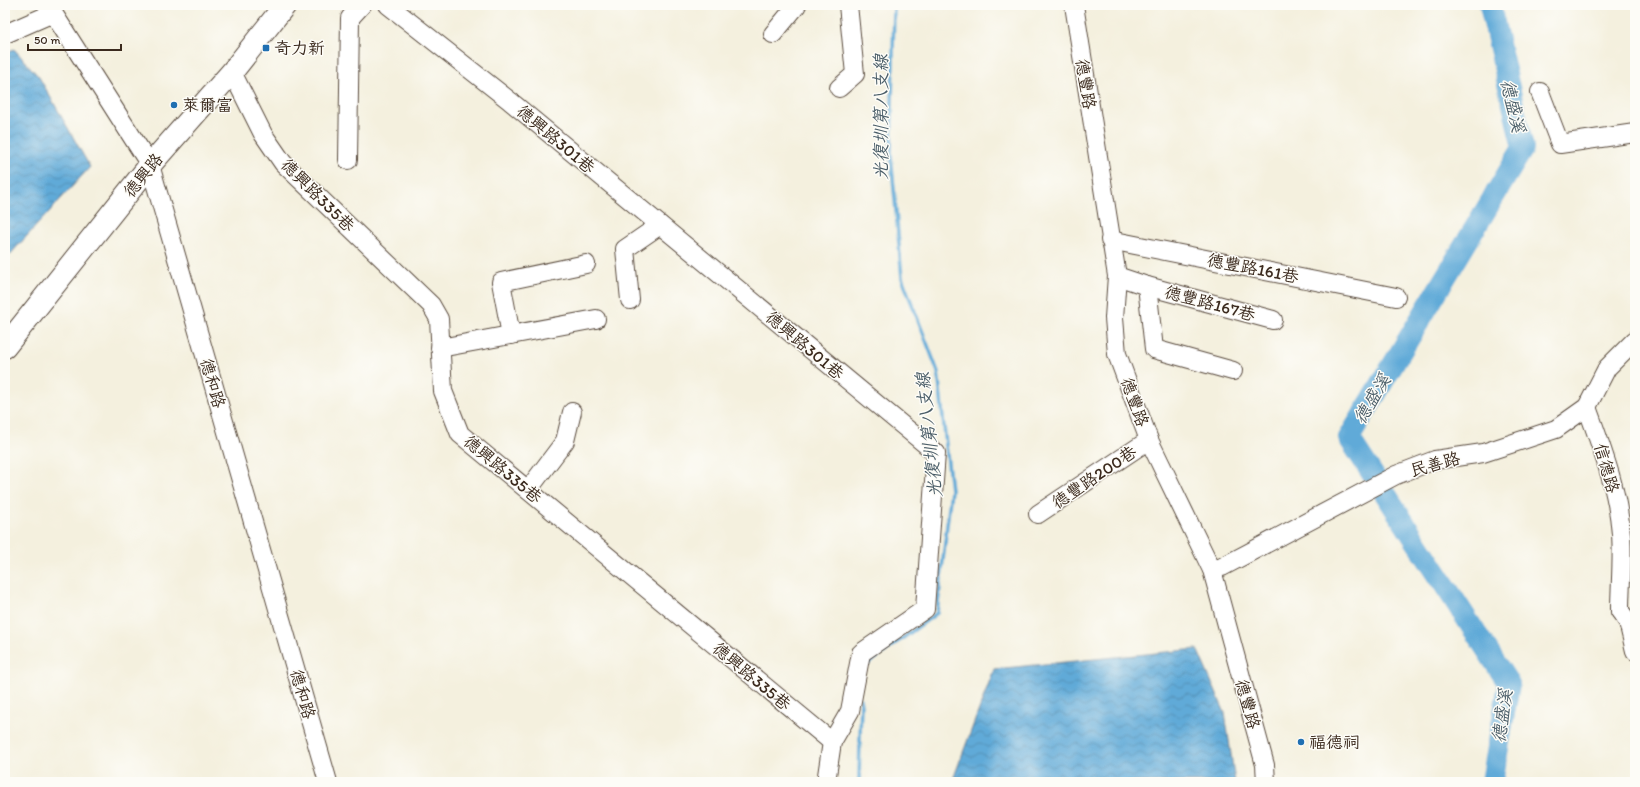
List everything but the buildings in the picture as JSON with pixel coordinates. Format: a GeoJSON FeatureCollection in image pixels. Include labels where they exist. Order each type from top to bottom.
{"type":"FeatureCollection","features":[{"type":"Feature","properties":{"kind":"main road","name":"德興路"},"geometry":{"type":"LineString","coordinates":[[5,347],[150,166],[232,72],[285,5]]}},
{"type":"Feature","properties":{"kind":"street"},"geometry":{"type":"LineString","coordinates":[[348,160],[350,18],[362,5]]}},
{"type":"Feature","properties":{"kind":"street","name":"德興路301巷"},"geometry":{"type":"LineString","coordinates":[[388,5],[510,101],[936,453],[925,609],[861,653],[850,711],[832,742],[826,782]]}},
{"type":"Feature","properties":{"kind":"street"},"geometry":{"type":"LineString","coordinates":[[773,34],[797,5]]}},
{"type":"Feature","properties":{"kind":"street"},"geometry":{"type":"LineString","coordinates":[[839,88],[855,74],[848,5]]}},
{"type":"Feature","properties":{"kind":"street","name":"德豐路"},"geometry":{"type":"LineString","coordinates":[[1074,5],[1110,240],[1117,276],[1114,318],[1117,354],[1149,440],[1212,570],[1265,765],[1266,782]]}},
{"type":"Feature","properties":{"kind":"street"},"geometry":{"type":"LineString","coordinates":[[5,34],[51,9]]}},
{"type":"Feature","properties":{"kind":"street","name":"德和路"},"geometry":{"type":"LineString","coordinates":[[51,9],[150,166],[328,782]]}},
{"type":"Feature","properties":{"kind":"street","name":"德興路335巷"},"geometry":{"type":"LineString","coordinates":[[232,72],[263,134],[283,163],[431,305],[439,318],[443,391],[460,434],[832,742]]}},
{"type":"Feature","properties":{"kind":"street"},"geometry":{"type":"LineString","coordinates":[[1540,92],[1560,144],[1635,133]]}},
{"type":"Feature","properties":{"kind":"street"},"geometry":{"type":"LineString","coordinates":[[630,300],[625,249],[660,225]]}},
{"type":"Feature","properties":{"kind":"street","name":"德豐路161巷"},"geometry":{"type":"LineString","coordinates":[[1110,240],[1396,297]]}},
{"type":"Feature","properties":{"kind":"street"},"geometry":{"type":"LineString","coordinates":[[512,335],[501,282],[586,264]]}},
{"type":"Feature","properties":{"kind":"street","name":"德豐路167巷"},"geometry":{"type":"LineString","coordinates":[[1117,276],[1147,286],[1273,320]]}},
{"type":"Feature","properties":{"kind":"street","name":"德豐路167巷"},"geometry":{"type":"LineString","coordinates":[[1147,286],[1154,349],[1233,371]]}},
{"type":"Feature","properties":{"kind":"street"},"geometry":{"type":"LineString","coordinates":[[440,348],[596,320]]}},
{"type":"Feature","properties":{"kind":"street","name":"民善路"},"geometry":{"type":"LineString","coordinates":[[1212,570],[1222,567],[1300,525],[1332,510],[1389,478],[1435,460],[1484,452],[1556,429],[1587,407],[1607,368],[1635,340]]}},
{"type":"Feature","properties":{"kind":"street","name":"信德路"},"geometry":{"type":"LineString","coordinates":[[1587,407],[1608,466],[1617,504],[1627,610]]}},
{"type":"Feature","properties":{"kind":"street"},"geometry":{"type":"LineString","coordinates":[[528,490],[565,441],[572,412]]}},
{"type":"Feature","properties":{"kind":"street","name":"德豐路200巷"},"geometry":{"type":"LineString","coordinates":[[1038,514],[1149,440]]}},
{"type":"Feature","properties":{"kind":"street"},"geometry":{"type":"LineString","coordinates":[[1627,610],[1628,622],[1634,640]]}},
{"type":"Feature","properties":{"kind":"water"},"geometry":{"type":"Polygon","coordinates":[[[14,49],[39,77],[90,167],[5,260],[5,53],[14,49]]]}},
{"type":"Feature","properties":{"kind":"water"},"geometry":{"type":"Polygon","coordinates":[[[1197,649],[1225,713],[1235,782],[952,782],[994,669],[1197,649]]]}},
{"type":"Feature","properties":{"kind":"waterway","name":"光復圳第八支線"},"geometry":{"type":"LineString","coordinates":[[865,666],[937,613],[951,490],[938,372],[902,278],[891,156],[894,5]]}},
{"type":"Feature","properties":{"kind":"waterway","name":"德盛溪"},"geometry":{"type":"LineString","coordinates":[[1490,5],[1523,148],[1349,438],[1509,684],[1492,782]]}},
{"type":"Feature","properties":{"kind":"waterway","name":"光復圳第八支線"},"geometry":{"type":"LineString","coordinates":[[859,782],[861,699]]}},
{"type":"Feature","properties":{"kind":"place","name":"奇力新"},"geometry":{"type":"Point","coordinates":[266,48]}},
{"type":"Feature","properties":{"kind":"place","name":"萊爾富"},"geometry":{"type":"Point","coordinates":[174,105]}},
{"type":"Feature","properties":{"kind":"place","name":"福德祠"},"geometry":{"type":"Point","coordinates":[1301,742]}}]}
